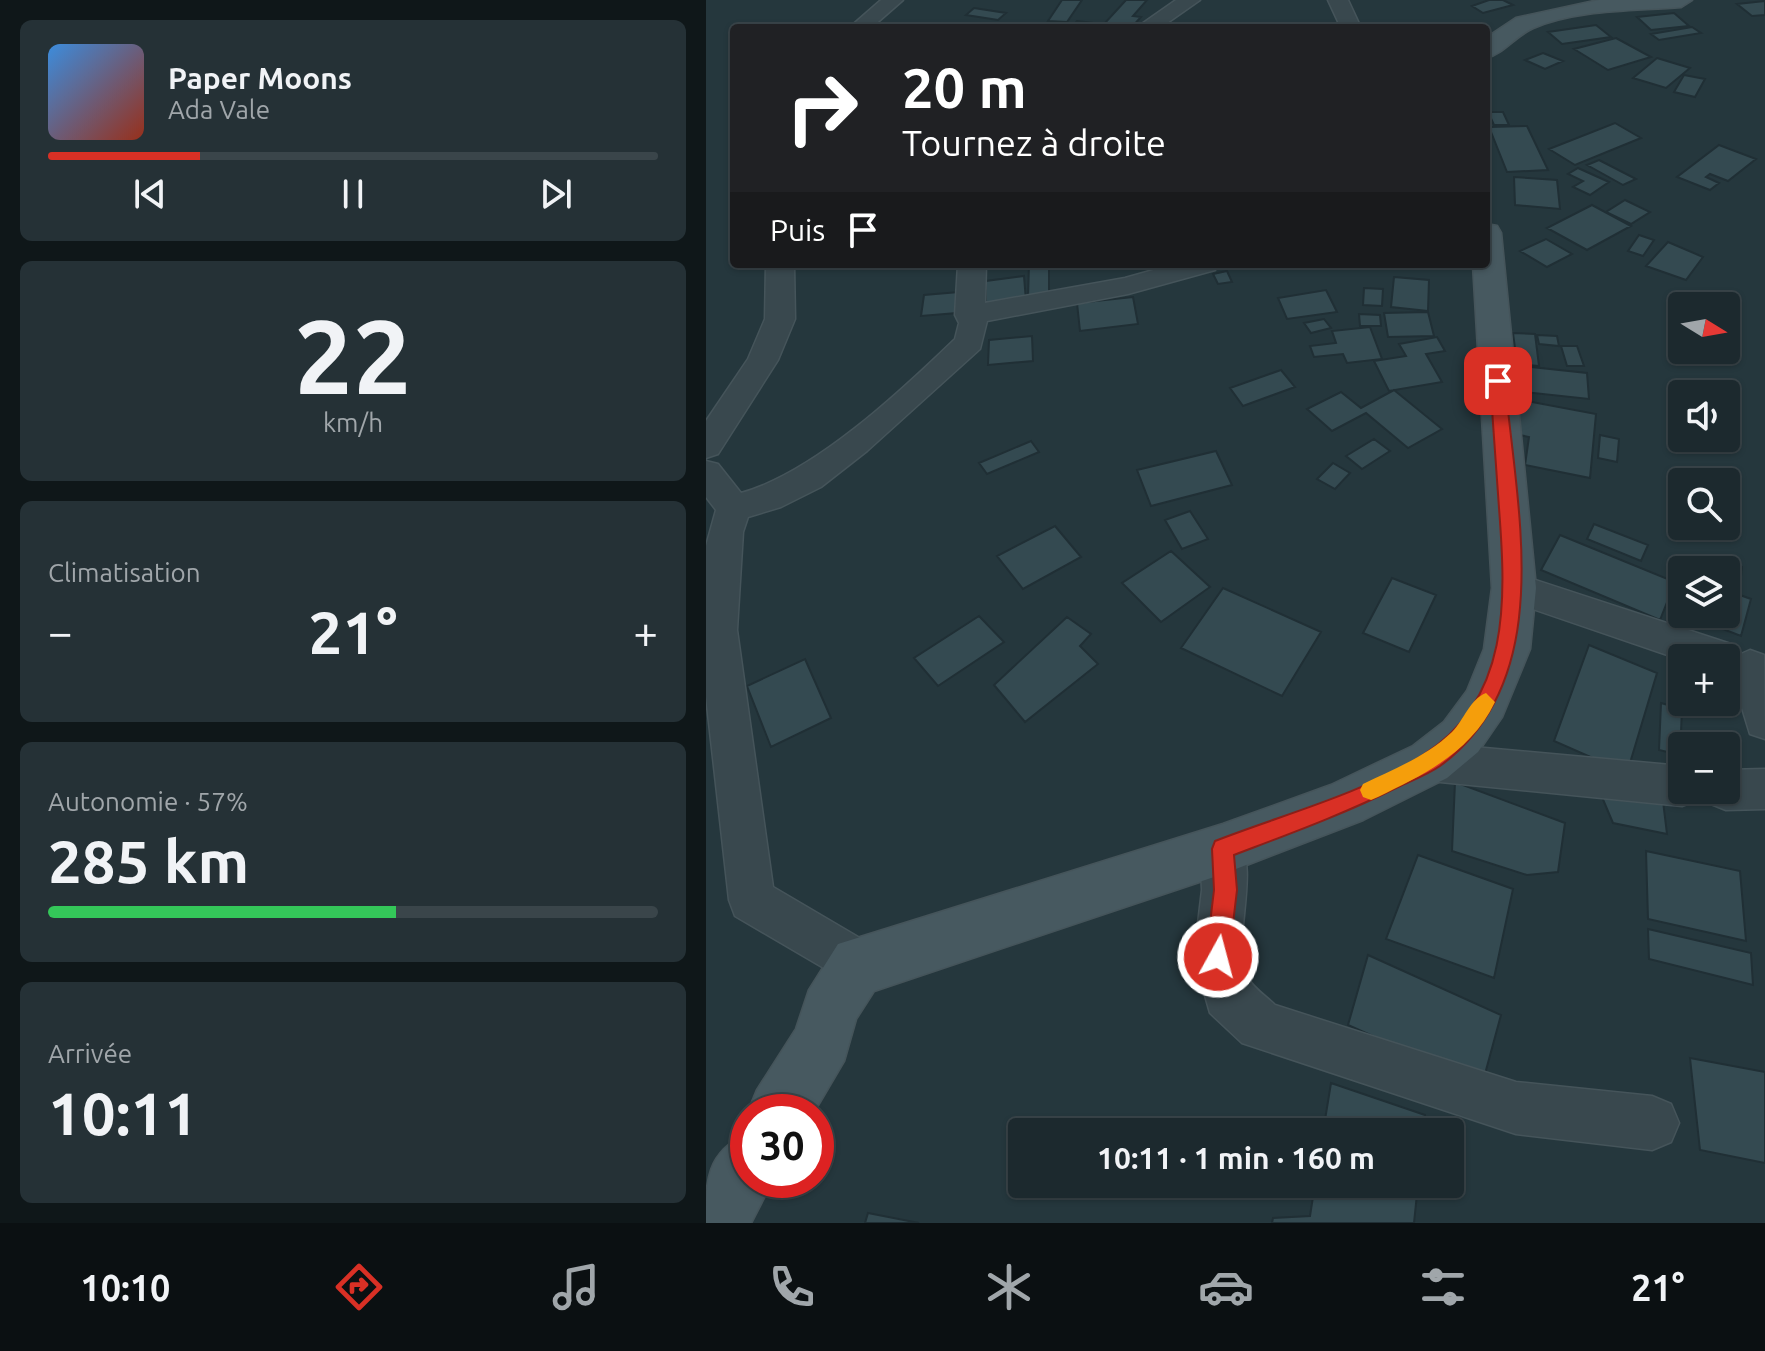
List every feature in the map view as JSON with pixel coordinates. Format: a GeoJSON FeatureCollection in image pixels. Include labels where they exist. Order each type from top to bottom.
{"type":"FeatureCollection","features":[{"type":"Feature","properties":{"kind":"main road"},"geometry":{"type":"LineString","coordinates":[[1490,47],[1506,31],[1549,14],[1681,0]]}},
{"type":"Feature","properties":{"kind":"main road"},"geometry":{"type":"LineString","coordinates":[[790,1094],[823,1040],[829,1010],[858,964],[870,964],[1223,849],[1345,803],[1430,762],[1461,737],[1485,703],[1507,649],[1514,588],[1489,268]]}},
{"type":"Feature","properties":{"kind":"main road"},"geometry":{"type":"LineString","coordinates":[[715,1223],[730,1197]]}},
{"type":"Feature","properties":{"kind":"street"},"geometry":{"type":"LineString","coordinates":[[864,24],[893,0]]}},
{"type":"Feature","properties":{"kind":"street"},"geometry":{"type":"LineString","coordinates":[[1152,24],[1190,0]]}},
{"type":"Feature","properties":{"kind":"street"},"geometry":{"type":"LineString","coordinates":[[1338,0],[1349,24]]}},
{"type":"Feature","properties":{"kind":"street"},"geometry":{"type":"LineString","coordinates":[[706,446],[763,360],[780,319],[780,268]]}},
{"type":"Feature","properties":{"kind":"street"},"geometry":{"type":"LineString","coordinates":[[858,964],[752,900],[718,630],[725,532],[720,491],[769,498],[809,478],[901,406],[969,342],[974,323],[970,315],[972,268]]}},
{"type":"Feature","properties":{"kind":"street"},"geometry":{"type":"LineString","coordinates":[[970,315],[1128,286],[1191,268]]}},
{"type":"Feature","properties":{"kind":"street"},"geometry":{"type":"LineString","coordinates":[[1514,588],[1741,663],[1765,721]]}},
{"type":"Feature","properties":{"kind":"street"},"geometry":{"type":"LineString","coordinates":[[1430,762],[1668,785]]}},
{"type":"Feature","properties":{"kind":"street"},"geometry":{"type":"LineString","coordinates":[[1740,790],[1765,789]]}},
{"type":"Feature","properties":{"kind":"street"},"geometry":{"type":"LineString","coordinates":[[1223,849],[1225,890],[1218,957],[1228,995],[1260,1025],[1516,1108],[1652,1123]]}},
{"type":"Feature","properties":{"kind":"building"},"geometry":{"type":"Polygon","coordinates":[[[1062,0],[1082,0],[1067,22],[1048,21],[1062,0]]]}},
{"type":"Feature","properties":{"kind":"building"},"geometry":{"type":"Polygon","coordinates":[[[1126,0],[1147,0],[1133,16],[1141,17],[1135,24],[1104,24],[1126,0]]]}},
{"type":"Feature","properties":{"kind":"building"},"geometry":{"type":"Polygon","coordinates":[[[1489,0],[1503,0],[1513,5],[1483,13],[1472,6],[1489,0]]]}},
{"type":"Feature","properties":{"kind":"building"},"geometry":{"type":"Polygon","coordinates":[[[1765,1],[1765,15],[1752,16],[1737,4],[1765,1]]]}},
{"type":"Feature","properties":{"kind":"building"},"geometry":{"type":"Polygon","coordinates":[[[974,8],[1006,13],[998,20],[966,15],[974,8]]]}},
{"type":"Feature","properties":{"kind":"building"},"geometry":{"type":"Polygon","coordinates":[[[1674,13],[1689,26],[1651,30],[1637,17],[1674,13]]]}},
{"type":"Feature","properties":{"kind":"building"},"geometry":{"type":"Polygon","coordinates":[[[1077,21],[1102,24],[1074,24],[1077,21]]]}},
{"type":"Feature","properties":{"kind":"building"},"geometry":{"type":"Polygon","coordinates":[[[1596,25],[1611,37],[1562,44],[1548,32],[1596,25]]]}},
{"type":"Feature","properties":{"kind":"building"},"geometry":{"type":"Polygon","coordinates":[[[1692,27],[1701,33],[1659,40],[1651,34],[1692,27]]]}},
{"type":"Feature","properties":{"kind":"building"},"geometry":{"type":"Polygon","coordinates":[[[1616,38],[1651,57],[1608,70],[1574,49],[1616,38]]]}},
{"type":"Feature","properties":{"kind":"building"},"geometry":{"type":"Polygon","coordinates":[[[1543,53],[1563,61],[1545,69],[1525,60],[1543,53]]]}},
{"type":"Feature","properties":{"kind":"building"},"geometry":{"type":"Polygon","coordinates":[[[1657,58],[1690,68],[1666,88],[1633,78],[1657,58]]]}},
{"type":"Feature","properties":{"kind":"building"},"geometry":{"type":"Polygon","coordinates":[[[1684,75],[1705,79],[1695,97],[1674,92],[1684,75]]]}},
{"type":"Feature","properties":{"kind":"building"},"geometry":{"type":"Polygon","coordinates":[[[1490,112],[1503,112],[1509,125],[1494,125],[1490,112]]]}},
{"type":"Feature","properties":{"kind":"building"},"geometry":{"type":"Polygon","coordinates":[[[1615,123],[1641,138],[1575,165],[1549,149],[1615,123]]]}},
{"type":"Feature","properties":{"kind":"building"},"geometry":{"type":"Polygon","coordinates":[[[1527,126],[1548,170],[1507,172],[1490,127],[1527,126]]]}},
{"type":"Feature","properties":{"kind":"building"},"geometry":{"type":"Polygon","coordinates":[[[1719,145],[1756,159],[1728,181],[1710,174],[1706,177],[1719,183],[1710,190],[1677,177],[1719,145]]]}},
{"type":"Feature","properties":{"kind":"building"},"geometry":{"type":"Polygon","coordinates":[[[1599,160],[1636,179],[1623,185],[1587,165],[1599,160]]]}},
{"type":"Feature","properties":{"kind":"building"},"geometry":{"type":"Polygon","coordinates":[[[1578,168],[1609,182],[1590,195],[1573,187],[1583,181],[1568,174],[1578,168]]]}},
{"type":"Feature","properties":{"kind":"building"},"geometry":{"type":"Polygon","coordinates":[[[1514,177],[1557,180],[1560,209],[1515,205],[1514,177]]]}},
{"type":"Feature","properties":{"kind":"building"},"geometry":{"type":"Polygon","coordinates":[[[1625,200],[1650,212],[1631,224],[1606,212],[1625,200]]]}},
{"type":"Feature","properties":{"kind":"building"},"geometry":{"type":"Polygon","coordinates":[[[1592,205],[1631,226],[1587,250],[1547,228],[1592,205]]]}},
{"type":"Feature","properties":{"kind":"building"},"geometry":{"type":"Polygon","coordinates":[[[1639,235],[1654,240],[1643,256],[1628,251],[1639,235]]]}},
{"type":"Feature","properties":{"kind":"building"},"geometry":{"type":"Polygon","coordinates":[[[1546,239],[1572,254],[1547,267],[1520,251],[1546,239]]]}},
{"type":"Feature","properties":{"kind":"building"},"geometry":{"type":"Polygon","coordinates":[[[1668,242],[1703,257],[1686,280],[1646,266],[1668,242]]]}},
{"type":"Feature","properties":{"kind":"building"},"geometry":{"type":"Polygon","coordinates":[[[1029,268],[1049,268],[1049,295],[1028,297],[1029,268]]]}},
{"type":"Feature","properties":{"kind":"building"},"geometry":{"type":"Polygon","coordinates":[[[1227,271],[1232,282],[1218,284],[1213,274],[1227,271]]]}},
{"type":"Feature","properties":{"kind":"building"},"geometry":{"type":"Polygon","coordinates":[[[1024,276],[1026,301],[986,305],[986,281],[1024,276]]]}},
{"type":"Feature","properties":{"kind":"building"},"geometry":{"type":"Polygon","coordinates":[[[1394,277],[1429,280],[1428,311],[1391,307],[1394,277]]]}},
{"type":"Feature","properties":{"kind":"building"},"geometry":{"type":"Polygon","coordinates":[[[1364,288],[1383,289],[1382,306],[1363,305],[1364,288]]]}},
{"type":"Feature","properties":{"kind":"building"},"geometry":{"type":"Polygon","coordinates":[[[1326,290],[1337,312],[1287,319],[1278,298],[1326,290]]]}},
{"type":"Feature","properties":{"kind":"building"},"geometry":{"type":"Polygon","coordinates":[[[959,292],[957,313],[921,316],[924,295],[959,292]]]}},
{"type":"Feature","properties":{"kind":"building"},"geometry":{"type":"Polygon","coordinates":[[[1133,297],[1138,324],[1080,331],[1077,303],[1133,297]]]}},
{"type":"Feature","properties":{"kind":"building"},"geometry":{"type":"Polygon","coordinates":[[[1428,312],[1434,336],[1388,337],[1384,313],[1428,312]]]}},
{"type":"Feature","properties":{"kind":"building"},"geometry":{"type":"Polygon","coordinates":[[[1359,314],[1380,315],[1381,326],[1360,326],[1359,314]]]}},
{"type":"Feature","properties":{"kind":"building"},"geometry":{"type":"Polygon","coordinates":[[[1324,319],[1331,328],[1311,333],[1304,323],[1324,319]]]}},
{"type":"Feature","properties":{"kind":"building"},"geometry":{"type":"Polygon","coordinates":[[[1370,327],[1382,359],[1347,363],[1343,354],[1314,357],[1310,346],[1336,343],[1332,331],[1370,327]]]}},
{"type":"Feature","properties":{"kind":"building"},"geometry":{"type":"Polygon","coordinates":[[[1513,333],[1535,334],[1539,366],[1517,364],[1513,333]]]}},
{"type":"Feature","properties":{"kind":"building"},"geometry":{"type":"Polygon","coordinates":[[[1537,335],[1557,336],[1559,346],[1539,344],[1537,335]]]}},
{"type":"Feature","properties":{"kind":"building"},"geometry":{"type":"Polygon","coordinates":[[[1032,336],[1033,361],[988,365],[989,340],[1032,336]]]}},
{"type":"Feature","properties":{"kind":"building"},"geometry":{"type":"Polygon","coordinates":[[[1437,337],[1445,351],[1426,354],[1442,382],[1389,391],[1374,361],[1406,356],[1399,344],[1437,337]]]}},
{"type":"Feature","properties":{"kind":"building"},"geometry":{"type":"Polygon","coordinates":[[[1561,346],[1577,346],[1584,366],[1567,366],[1561,346]]]}},
{"type":"Feature","properties":{"kind":"building"},"geometry":{"type":"Polygon","coordinates":[[[1522,366],[1587,373],[1589,399],[1523,392],[1522,366]]]}},
{"type":"Feature","properties":{"kind":"building"},"geometry":{"type":"Polygon","coordinates":[[[1281,370],[1295,387],[1243,406],[1230,388],[1281,370]]]}},
{"type":"Feature","properties":{"kind":"building"},"geometry":{"type":"Polygon","coordinates":[[[1394,390],[1442,429],[1408,448],[1366,413],[1332,431],[1307,409],[1341,392],[1361,408],[1394,390]]]}},
{"type":"Feature","properties":{"kind":"building"},"geometry":{"type":"Polygon","coordinates":[[[1511,398],[1596,414],[1590,478],[1525,465],[1529,437],[1505,432],[1511,398]]]}},
{"type":"Feature","properties":{"kind":"building"},"geometry":{"type":"Polygon","coordinates":[[[1600,435],[1619,439],[1617,462],[1598,458],[1600,435]]]}},
{"type":"Feature","properties":{"kind":"building"},"geometry":{"type":"Polygon","coordinates":[[[1374,439],[1390,451],[1362,469],[1346,456],[1374,439]]]}},
{"type":"Feature","properties":{"kind":"building"},"geometry":{"type":"Polygon","coordinates":[[[1031,441],[1039,452],[987,474],[979,463],[1031,441]]]}},
{"type":"Feature","properties":{"kind":"building"},"geometry":{"type":"Polygon","coordinates":[[[1216,451],[1232,485],[1151,506],[1137,470],[1216,451]]]}},
{"type":"Feature","properties":{"kind":"building"},"geometry":{"type":"Polygon","coordinates":[[[1333,463],[1350,473],[1335,489],[1317,479],[1333,463]]]}},
{"type":"Feature","properties":{"kind":"building"},"geometry":{"type":"Polygon","coordinates":[[[1190,511],[1208,539],[1182,549],[1165,520],[1190,511]]]}},
{"type":"Feature","properties":{"kind":"building"},"geometry":{"type":"Polygon","coordinates":[[[1594,524],[1648,545],[1641,561],[1587,539],[1594,524]]]}},
{"type":"Feature","properties":{"kind":"building"},"geometry":{"type":"Polygon","coordinates":[[[1055,526],[1081,557],[1023,589],[997,556],[1055,526]]]}},
{"type":"Feature","properties":{"kind":"building"},"geometry":{"type":"Polygon","coordinates":[[[1560,535],[1668,579],[1668,600],[1660,620],[1541,570],[1560,535]]]}},
{"type":"Feature","properties":{"kind":"building"},"geometry":{"type":"Polygon","coordinates":[[[1171,551],[1210,587],[1161,622],[1122,583],[1171,551]]]}},
{"type":"Feature","properties":{"kind":"building"},"geometry":{"type":"Polygon","coordinates":[[[1392,578],[1436,595],[1409,652],[1363,633],[1392,578]]]}},
{"type":"Feature","properties":{"kind":"building"},"geometry":{"type":"Polygon","coordinates":[[[1223,588],[1321,632],[1282,696],[1181,648],[1223,588]]]}},
{"type":"Feature","properties":{"kind":"building"},"geometry":{"type":"Polygon","coordinates":[[[1740,595],[1751,599],[1741,636],[1720,628],[1740,628],[1740,595]]]}},
{"type":"Feature","properties":{"kind":"building"},"geometry":{"type":"Polygon","coordinates":[[[979,616],[1004,642],[938,686],[914,658],[979,616]]]}},
{"type":"Feature","properties":{"kind":"building"},"geometry":{"type":"Polygon","coordinates":[[[1067,617],[1091,634],[1080,646],[1098,664],[1025,722],[994,685],[1067,617]]]}},
{"type":"Feature","properties":{"kind":"building"},"geometry":{"type":"Polygon","coordinates":[[[1589,645],[1657,673],[1627,773],[1554,741],[1589,645]]]}},
{"type":"Feature","properties":{"kind":"building"},"geometry":{"type":"Polygon","coordinates":[[[805,659],[831,718],[771,747],[747,686],[805,659]]]}},
{"type":"Feature","properties":{"kind":"building"},"geometry":{"type":"Polygon","coordinates":[[[1661,703],[1668,705],[1668,716],[1682,716],[1681,732],[1668,732],[1668,752],[1659,750],[1661,703]]]}},
{"type":"Feature","properties":{"kind":"building"},"geometry":{"type":"Polygon","coordinates":[[[1593,776],[1662,793],[1667,834],[1613,823],[1593,776]]]}},
{"type":"Feature","properties":{"kind":"building"},"geometry":{"type":"Polygon","coordinates":[[[1455,782],[1565,823],[1558,872],[1527,875],[1452,851],[1455,782]]]}},
{"type":"Feature","properties":{"kind":"building"},"geometry":{"type":"Polygon","coordinates":[[[1646,851],[1740,871],[1746,941],[1648,919],[1646,851]]]}},
{"type":"Feature","properties":{"kind":"building"},"geometry":{"type":"Polygon","coordinates":[[[1418,855],[1513,889],[1494,978],[1386,939],[1418,855]]]}},
{"type":"Feature","properties":{"kind":"building"},"geometry":{"type":"Polygon","coordinates":[[[1648,929],[1751,953],[1753,985],[1649,959],[1648,929]]]}},
{"type":"Feature","properties":{"kind":"building"},"geometry":{"type":"Polygon","coordinates":[[[1368,955],[1501,1015],[1482,1085],[1348,1025],[1368,955]]]}},
{"type":"Feature","properties":{"kind":"building"},"geometry":{"type":"Polygon","coordinates":[[[1690,1058],[1765,1072],[1765,1163],[1700,1150],[1690,1058]]]}},
{"type":"Feature","properties":{"kind":"building"},"geometry":{"type":"Polygon","coordinates":[[[1331,1083],[1425,1115],[1425,1118],[1325,1118],[1331,1083]]]}},
{"type":"Feature","properties":{"kind":"building"},"geometry":{"type":"Polygon","coordinates":[[[1313,1198],[1417,1198],[1414,1223],[1272,1223],[1273,1218],[1310,1216],[1313,1198]]]}},
{"type":"Feature","properties":{"kind":"building"},"geometry":{"type":"Polygon","coordinates":[[[868,1213],[919,1223],[865,1223],[868,1213]]]}},
{"type":"Feature","properties":{"kind":"slow traffic"},"geometry":{"type":"LineString","coordinates":[[1371,790],[1430,762],[1461,737],[1486,702]]}},
{"type":"Feature","properties":{"kind":"route"},"geometry":{"type":"LineString","coordinates":[[1218,957],[1225,890],[1223,849],[1345,803],[1430,762],[1461,737],[1485,703],[1507,649],[1514,588],[1498,381]]}}]}
